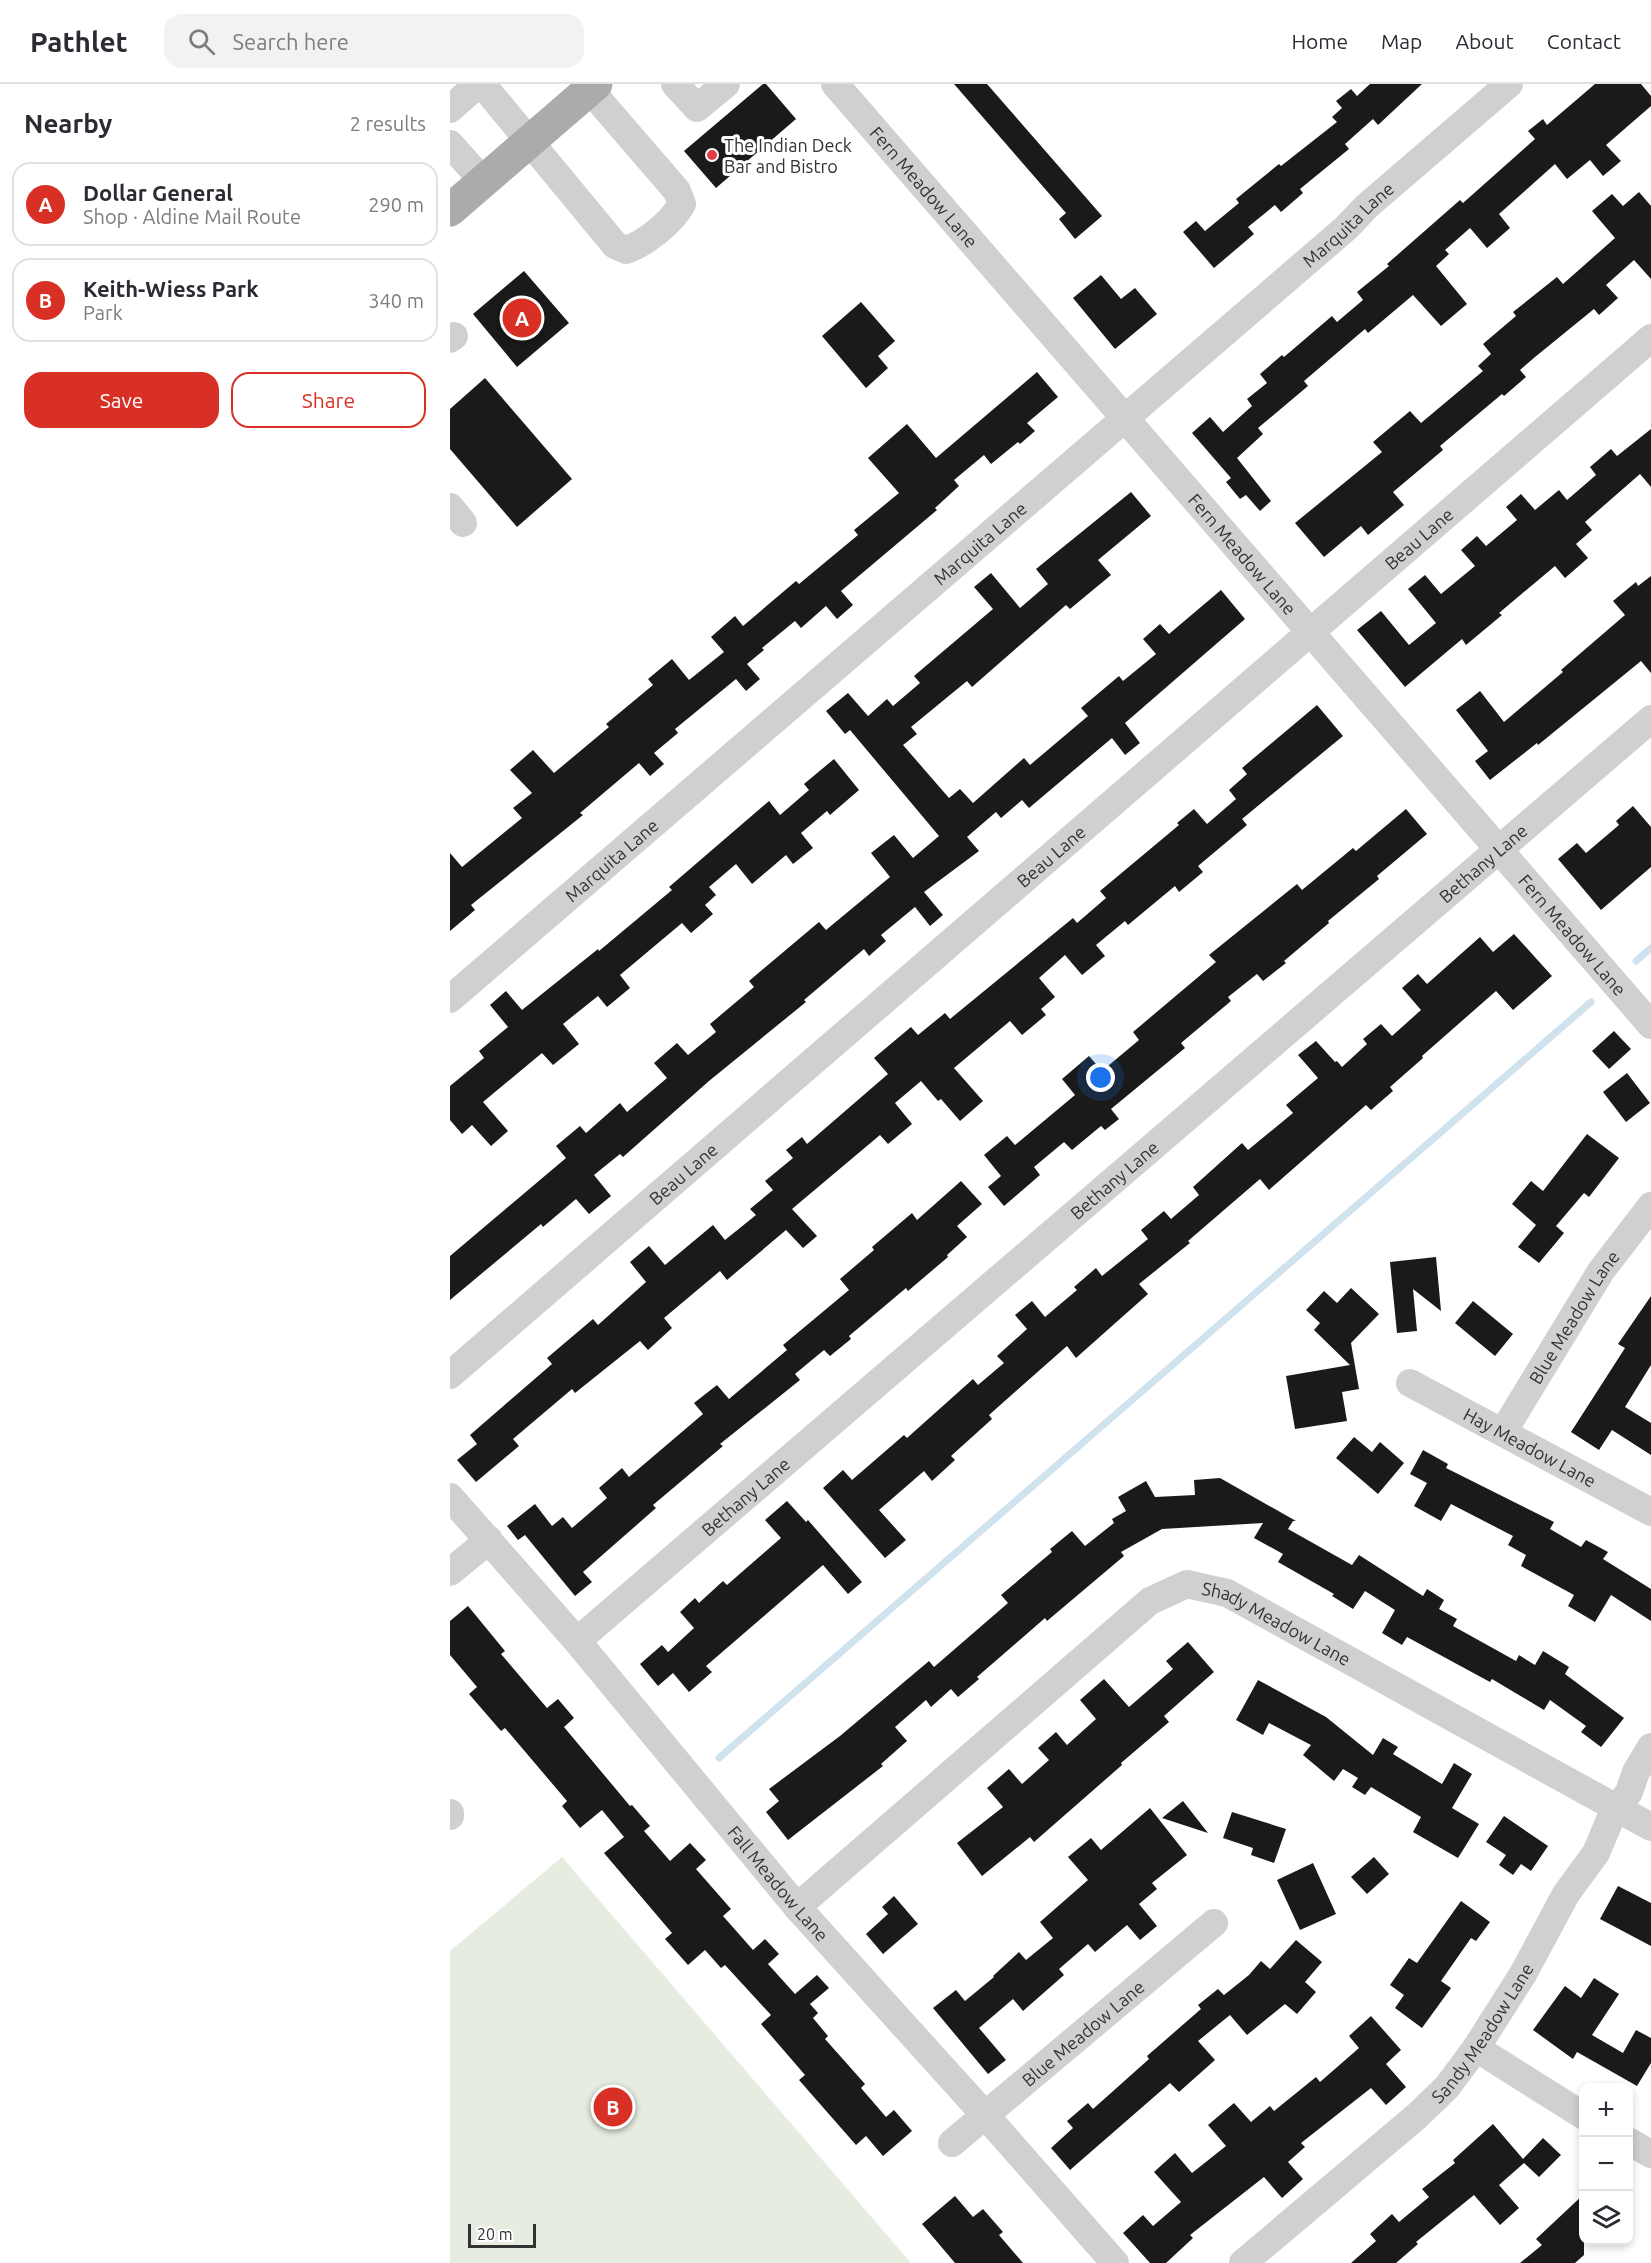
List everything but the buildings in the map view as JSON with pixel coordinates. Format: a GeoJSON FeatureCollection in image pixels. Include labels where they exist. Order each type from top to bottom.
{"type":"FeatureCollection","features":[{"type":"Feature","properties":{"kind":"main road"},"geometry":{"type":"LineString","coordinates":[[450,210],[593,87]]}},
{"type":"Feature","properties":{"kind":"street"},"geometry":{"type":"LineString","coordinates":[[451,106],[478,84]]}},
{"type":"Feature","properties":{"kind":"street"},"geometry":{"type":"LineString","coordinates":[[483,84],[615,245],[626,250],[638,246],[676,213],[682,204],[677,191],[593,87]]}},
{"type":"Feature","properties":{"kind":"street"},"geometry":{"type":"LineString","coordinates":[[675,84],[697,108],[726,84]]}},
{"type":"Feature","properties":{"kind":"street","name":"Fern Meadow Lane"},"geometry":{"type":"LineString","coordinates":[[835,84],[1651,1025]]}},
{"type":"Feature","properties":{"kind":"street","name":"Marquita Lane"},"geometry":{"type":"LineString","coordinates":[[450,999],[1126,419],[1509,84]]}},
{"type":"Feature","properties":{"kind":"street"},"geometry":{"type":"LineString","coordinates":[[450,144],[483,181]]}},
{"type":"Feature","properties":{"kind":"street","name":"Beau Lane"},"geometry":{"type":"LineString","coordinates":[[450,1375],[1651,338]]}},
{"type":"Feature","properties":{"kind":"street","name":"Bethany Lane"},"geometry":{"type":"LineString","coordinates":[[577,1641],[1651,719]]}},
{"type":"Feature","properties":{"kind":"street","name":"Blue Meadow Lane"},"geometry":{"type":"LineString","coordinates":[[1503,1432],[1601,1272],[1651,1206]]}},
{"type":"Feature","properties":{"kind":"street","name":"Hay Meadow Lane"},"geometry":{"type":"LineString","coordinates":[[1410,1383],[1651,1512]]}},
{"type":"Feature","properties":{"kind":"street","name":"Fall Meadow Lane"},"geometry":{"type":"LineString","coordinates":[[450,1497],[577,1641],[797,1907],[1115,2263]]}},
{"type":"Feature","properties":{"kind":"street"},"geometry":{"type":"LineString","coordinates":[[450,1572],[489,1540]]}},
{"type":"Feature","properties":{"kind":"street","name":"Shady Meadow Lane"},"geometry":{"type":"LineString","coordinates":[[797,1907],[1150,1601],[1187,1584],[1227,1593],[1651,1827]]}},
{"type":"Feature","properties":{"kind":"street","name":"Sandy Meadow Lane"},"geometry":{"type":"LineString","coordinates":[[1243,2263],[1417,2116],[1447,2087],[1476,2048],[1523,1974],[1566,1893],[1596,1853],[1612,1815],[1629,1792],[1635,1772],[1651,1747]]}},
{"type":"Feature","properties":{"kind":"street","name":"Blue Meadow Lane"},"geometry":{"type":"LineString","coordinates":[[952,2143],[1214,1923]]}},
{"type":"Feature","properties":{"kind":"street"},"geometry":{"type":"LineString","coordinates":[[1476,2048],[1579,2113]]}},
{"type":"Feature","properties":{"kind":"street"},"geometry":{"type":"LineString","coordinates":[[1633,2143],[1651,2154]]}},
{"type":"Feature","properties":{"kind":"shaded area"},"geometry":{"type":"Polygon","coordinates":[[[562,1857],[911,2263],[450,2263],[450,1951],[562,1857]]]}},
{"type":"Feature","properties":{"kind":"waterway"},"geometry":{"type":"LineString","coordinates":[[1636,961],[1651,948]]}},
{"type":"Feature","properties":{"kind":"waterway"},"geometry":{"type":"LineString","coordinates":[[719,1758],[1591,1002]]}},
{"type":"Feature","properties":{"kind":"place","name":"The Indian Deck Bar and Bistro"},"geometry":{"type":"Point","coordinates":[712,155]}},
{"type":"Feature","properties":{"kind":"place","name":"Dollar General"},"geometry":{"type":"Point","coordinates":[522,318]}},
{"type":"Feature","properties":{"kind":"place","name":"Keith-Wiess Park"},"geometry":{"type":"Point","coordinates":[613,2107]}}]}
